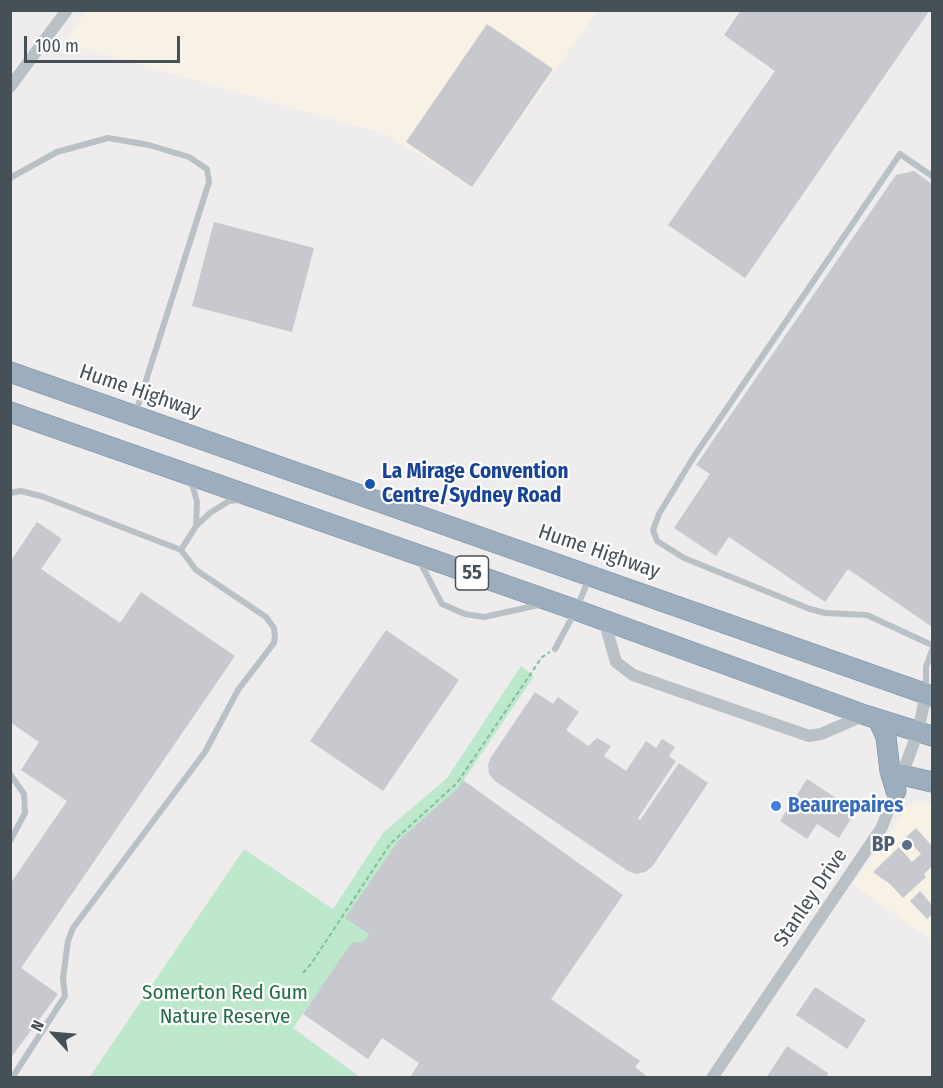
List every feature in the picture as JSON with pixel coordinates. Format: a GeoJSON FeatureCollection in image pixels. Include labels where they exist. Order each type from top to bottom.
{"type":"FeatureCollection","features":[{"type":"Feature","properties":{"kind":"highway","name":"Hume Highway"},"geometry":{"type":"LineString","coordinates":[[10,372],[931,692]]}},
{"type":"Feature","properties":{"kind":"highway","name":"55"},"geometry":{"type":"LineString","coordinates":[[10,412],[258,497],[925,734]]}},
{"type":"Feature","properties":{"kind":"highway"},"geometry":{"type":"LineString","coordinates":[[872,717],[886,737],[890,771],[899,783],[933,782]]}},
{"type":"Feature","properties":{"kind":"street"},"geometry":{"type":"LineString","coordinates":[[10,87],[67,10]]}},
{"type":"Feature","properties":{"kind":"street"},"geometry":{"type":"LineString","coordinates":[[604,620],[616,662],[633,675],[809,736],[872,717]]}},
{"type":"Feature","properties":{"kind":"street","name":"Stanley Drive"},"geometry":{"type":"LineString","coordinates":[[712,1077],[874,840],[899,783],[925,734],[931,692]]}},
{"type":"Feature","properties":{"kind":"lane"},"geometry":{"type":"LineString","coordinates":[[10,177],[57,152],[108,138],[149,145],[189,157],[207,169],[209,182],[135,416]]}},
{"type":"Feature","properties":{"kind":"lane"},"geometry":{"type":"LineString","coordinates":[[933,176],[900,154],[693,458],[659,514],[653,530],[657,542],[684,558],[810,609],[825,613],[867,615],[933,645]]}},
{"type":"Feature","properties":{"kind":"lane"},"geometry":{"type":"LineString","coordinates":[[180,470],[193,487],[197,502],[196,526]]}},
{"type":"Feature","properties":{"kind":"lane"},"geometry":{"type":"LineString","coordinates":[[10,493],[21,491],[44,497],[181,550],[196,570],[266,617],[274,627],[274,643],[238,690],[206,752],[73,928],[68,941],[63,978],[65,996],[12,1077]]}},
{"type":"Feature","properties":{"kind":"lane"},"geometry":{"type":"LineString","coordinates":[[181,550],[196,526],[210,513],[229,501],[258,497]]}},
{"type":"Feature","properties":{"kind":"lane"},"geometry":{"type":"LineString","coordinates":[[416,554],[442,604],[465,614],[483,617],[552,601]]}},
{"type":"Feature","properties":{"kind":"lane"},"geometry":{"type":"LineString","coordinates":[[555,649],[576,610],[591,574]]}},
{"type":"Feature","properties":{"kind":"lane"},"geometry":{"type":"LineString","coordinates":[[931,692],[926,667],[933,650]]}},
{"type":"Feature","properties":{"kind":"lane"},"geometry":{"type":"LineString","coordinates":[[10,774],[24,794],[25,813],[10,841]]}},
{"type":"Feature","properties":{"kind":"path"},"geometry":{"type":"LineString","coordinates":[[303,973],[390,844],[452,788],[542,657],[555,649]]}},
{"type":"Feature","properties":{"kind":"shaded area"},"geometry":{"type":"Polygon","coordinates":[[[86,11],[597,11],[472,187],[385,134],[64,43],[86,11]]]}},
{"type":"Feature","properties":{"kind":"shaded area","name":"BP"},"geometry":{"type":"Polygon","coordinates":[[[921,801],[932,805],[931,940],[853,884],[909,805],[921,801]]]}},
{"type":"Feature","properties":{"kind":"green space","name":"Somerton Red Gum Nature Reserve"},"geometry":{"type":"Polygon","coordinates":[[[521,666],[534,676],[459,787],[398,841],[346,917],[369,934],[364,941],[351,944],[293,1028],[360,1077],[89,1078],[244,849],[333,909],[383,833],[447,778],[521,666]]]}},
{"type":"Feature","properties":{"kind":"building"},"geometry":{"type":"Polygon","coordinates":[[[741,10],[930,10],[745,278],[668,225],[775,71],[724,35],[741,10]]]}},
{"type":"Feature","properties":{"kind":"building"},"geometry":{"type":"Polygon","coordinates":[[[487,24],[553,69],[472,187],[406,142],[487,24]]]}},
{"type":"Feature","properties":{"kind":"building"},"geometry":{"type":"Polygon","coordinates":[[[914,171],[932,184],[932,627],[848,569],[825,602],[729,537],[716,556],[674,528],[710,474],[696,465],[896,175],[914,171]]]}},
{"type":"Feature","properties":{"kind":"building"},"geometry":{"type":"Polygon","coordinates":[[[214,222],[314,248],[292,332],[192,306],[214,222]]]}},
{"type":"Feature","properties":{"kind":"building"},"geometry":{"type":"Polygon","coordinates":[[[37,522],[62,539],[41,569],[120,623],[141,592],[235,656],[21,968],[58,994],[10,1059],[10,884],[67,801],[21,770],[39,742],[10,722],[10,562],[37,522]]]}},
{"type":"Feature","properties":{"kind":"building"},"geometry":{"type":"Polygon","coordinates":[[[386,630],[459,680],[383,791],[310,741],[386,630]]]}},
{"type":"Feature","properties":{"kind":"building"},"geometry":{"type":"Polygon","coordinates":[[[535,692],[553,704],[558,697],[579,712],[566,730],[588,746],[597,738],[611,746],[604,756],[626,771],[646,741],[656,748],[662,739],[675,747],[669,756],[676,761],[638,818],[640,820],[679,763],[708,783],[652,867],[645,872],[636,874],[628,871],[495,781],[489,774],[488,765],[491,757],[535,692]]]}},
{"type":"Feature","properties":{"kind":"building"},"geometry":{"type":"Polygon","coordinates":[[[807,779],[856,811],[839,838],[817,824],[807,839],[780,821],[807,779]]]}},
{"type":"Feature","properties":{"kind":"building"},"geometry":{"type":"Polygon","coordinates":[[[463,780],[623,895],[551,999],[640,1061],[635,1067],[649,1078],[412,1078],[419,1063],[382,1038],[368,1059],[303,1014],[351,943],[364,941],[369,934],[345,918],[398,841],[459,787],[463,780]]]}},
{"type":"Feature","properties":{"kind":"building"},"geometry":{"type":"Polygon","coordinates":[[[916,828],[932,846],[932,866],[924,874],[926,877],[903,898],[890,884],[873,872],[899,847],[912,862],[921,854],[906,837],[916,828]]]}},
{"type":"Feature","properties":{"kind":"building"},"geometry":{"type":"Polygon","coordinates":[[[920,891],[932,905],[932,914],[927,919],[910,901],[920,891]]]}},
{"type":"Feature","properties":{"kind":"building"},"geometry":{"type":"Polygon","coordinates":[[[815,987],[866,1020],[847,1049],[796,1015],[815,987]]]}},
{"type":"Feature","properties":{"kind":"building"},"geometry":{"type":"Polygon","coordinates":[[[787,1046],[828,1073],[826,1078],[766,1078],[787,1046]]]}},
{"type":"Feature","properties":{"kind":"place","name":"La Mirage Convention Centre/Sydney Road"},"geometry":{"type":"Point","coordinates":[370,484]}},
{"type":"Feature","properties":{"kind":"place","name":"Beaurepaires"},"geometry":{"type":"Point","coordinates":[776,806]}},
{"type":"Feature","properties":{"kind":"place","name":"BP"},"geometry":{"type":"Point","coordinates":[907,845]}}]}
